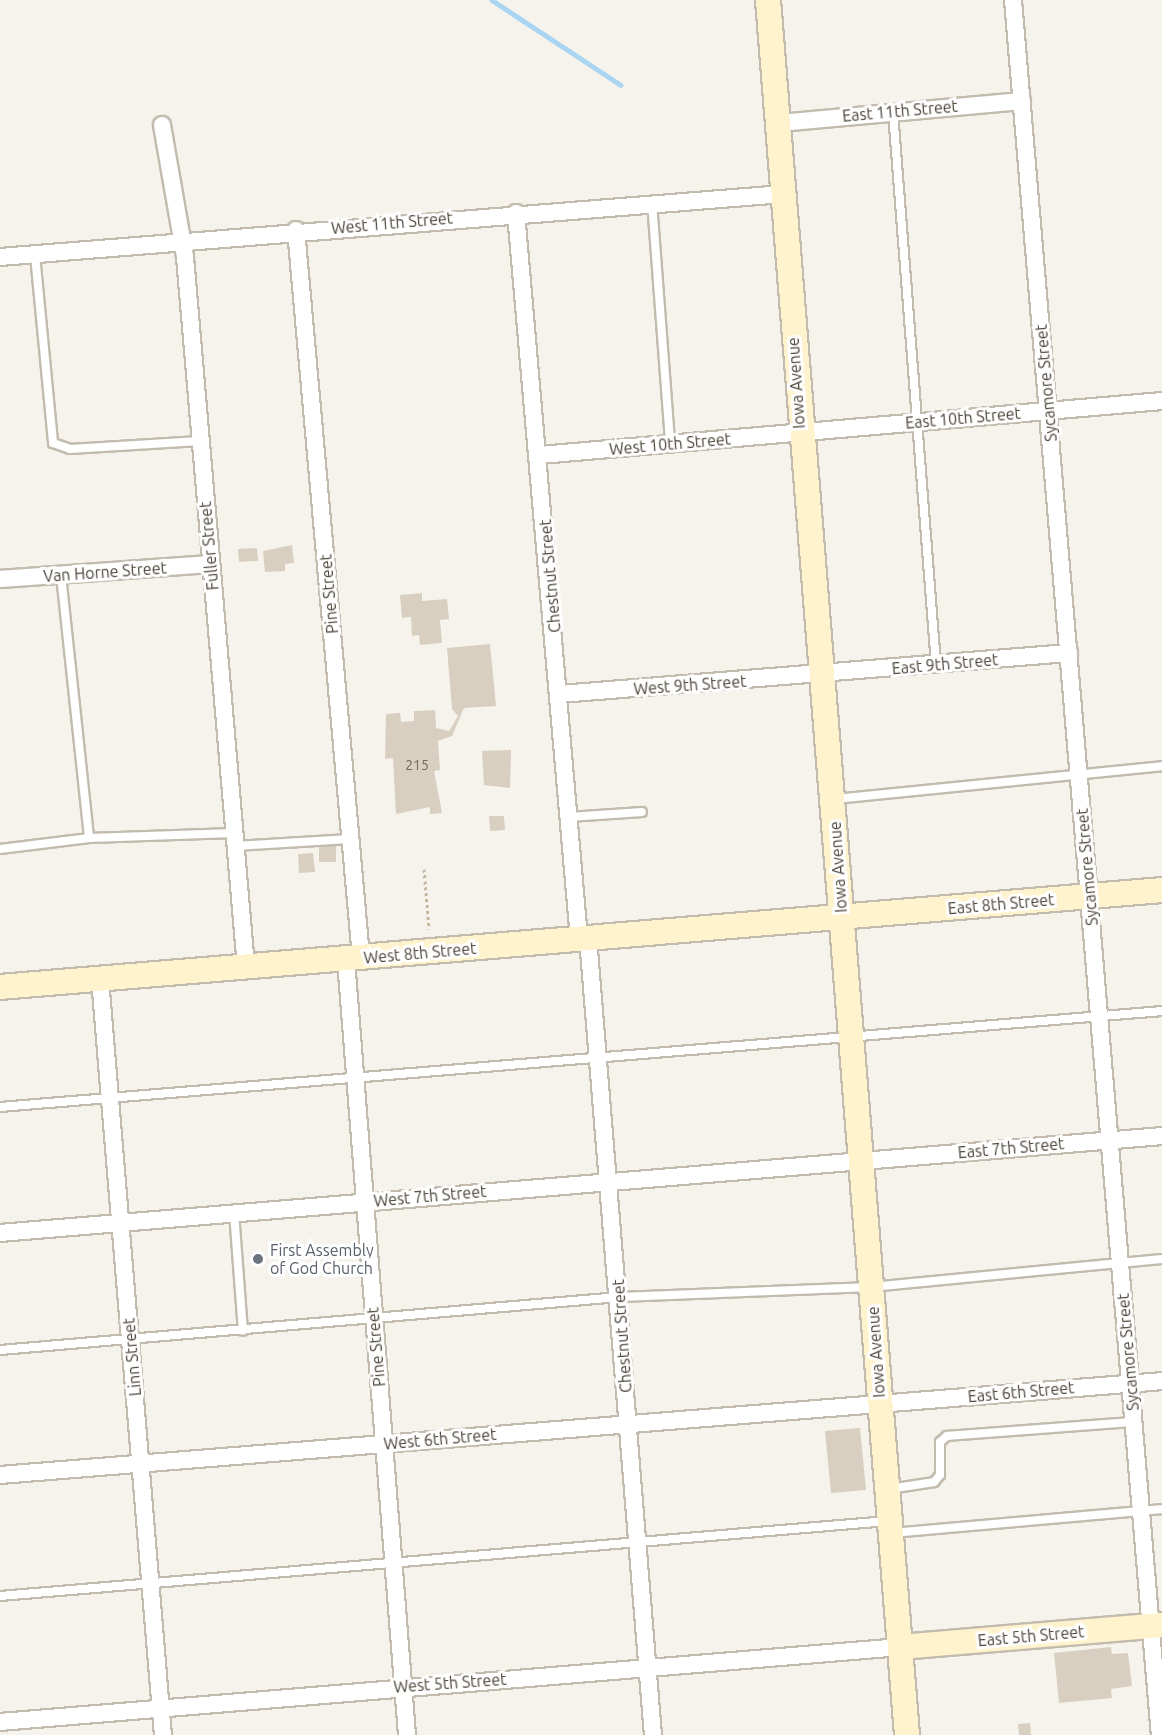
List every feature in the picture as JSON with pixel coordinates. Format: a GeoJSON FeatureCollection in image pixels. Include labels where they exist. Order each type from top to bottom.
{"type":"FeatureCollection","features":[{"type":"Feature","properties":{"kind":"street","name":"Iowa Avenue"},"geometry":{"type":"LineString","coordinates":[[768,0],[779,123],[800,433],[820,676],[834,799],[841,918],[907,1735]]}},
{"type":"Feature","properties":{"kind":"street","name":"Sycamore Street"},"geometry":{"type":"LineString","coordinates":[[1013,0],[1091,897],[1098,1016],[1130,1383],[1156,1626],[1160,1735]]}},
{"type":"Feature","properties":{"kind":"street","name":"East 11th Street"},"geometry":{"type":"LineString","coordinates":[[779,123],[1022,101]]}},
{"type":"Feature","properties":{"kind":"street","name":"Fuller Street"},"geometry":{"type":"LineString","coordinates":[[162,125],[182,241],[246,968]]}},
{"type":"Feature","properties":{"kind":"street","name":"West 11th Street"},"geometry":{"type":"LineString","coordinates":[[0,257],[652,201],[783,194]]}},
{"type":"Feature","properties":{"kind":"street","name":"Chestnut Street"},"geometry":{"type":"LineString","coordinates":[[516,213],[540,454],[568,817],[599,1055],[653,1735]]}},
{"type":"Feature","properties":{"kind":"street","name":"Pine Street"},"geometry":{"type":"LineString","coordinates":[[297,230],[350,839],[354,1075],[395,1563],[407,1735]]}},
{"type":"Feature","properties":{"kind":"street","name":"East 10th Street"},"geometry":{"type":"LineString","coordinates":[[800,433],[1162,401]]}},
{"type":"Feature","properties":{"kind":"street","name":"West 10th Street"},"geometry":{"type":"LineString","coordinates":[[540,454],[800,433]]}},
{"type":"Feature","properties":{"kind":"street","name":"Van Horne Street"},"geometry":{"type":"LineString","coordinates":[[0,579],[209,564]]}},
{"type":"Feature","properties":{"kind":"street","name":"East 9th Street"},"geometry":{"type":"LineString","coordinates":[[820,676],[1069,653]]}},
{"type":"Feature","properties":{"kind":"street","name":"West 9th Street"},"geometry":{"type":"LineString","coordinates":[[560,694],[820,676]]}},
{"type":"Feature","properties":{"kind":"street","name":"East 8th Street"},"geometry":{"type":"LineString","coordinates":[[841,918],[1162,890]]}},
{"type":"Feature","properties":{"kind":"street","name":"West 8th Street"},"geometry":{"type":"LineString","coordinates":[[0,987],[841,918]]}},
{"type":"Feature","properties":{"kind":"street","name":"Linn Street"},"geometry":{"type":"LineString","coordinates":[[100,979],[112,1099],[163,1735]]}},
{"type":"Feature","properties":{"kind":"street","name":"East 7th Street"},"geometry":{"type":"LineString","coordinates":[[861,1161],[1162,1136]]}},
{"type":"Feature","properties":{"kind":"street","name":"West 7th Street"},"geometry":{"type":"LineString","coordinates":[[0,1233],[861,1161]]}},
{"type":"Feature","properties":{"kind":"street","name":"East 6th Street"},"geometry":{"type":"LineString","coordinates":[[880,1404],[1162,1381]]}},
{"type":"Feature","properties":{"kind":"street","name":"West 6th Street"},"geometry":{"type":"LineString","coordinates":[[0,1475],[880,1404]]}},
{"type":"Feature","properties":{"kind":"street","name":"East 5th Street"},"geometry":{"type":"LineString","coordinates":[[900,1647],[1156,1626]]}},
{"type":"Feature","properties":{"kind":"street","name":"West 5th Street"},"geometry":{"type":"LineString","coordinates":[[0,1722],[404,1686],[900,1647]]}},
{"type":"Feature","properties":{"kind":"lane"},"geometry":{"type":"LineString","coordinates":[[893,112],[936,665]]}},
{"type":"Feature","properties":{"kind":"lane"},"geometry":{"type":"LineString","coordinates":[[652,201],[670,443]]}},
{"type":"Feature","properties":{"kind":"lane"},"geometry":{"type":"LineString","coordinates":[[35,255],[53,443],[70,449],[200,441]]}},
{"type":"Feature","properties":{"kind":"lane"},"geometry":{"type":"LineString","coordinates":[[61,575],[89,838]]}},
{"type":"Feature","properties":{"kind":"lane"},"geometry":{"type":"LineString","coordinates":[[834,799],[1079,778],[1162,766]]}},
{"type":"Feature","properties":{"kind":"lane"},"geometry":{"type":"LineString","coordinates":[[568,817],[642,812]]}},
{"type":"Feature","properties":{"kind":"lane"},"geometry":{"type":"LineString","coordinates":[[0,849],[89,838],[350,839]]}},
{"type":"Feature","properties":{"kind":"lane"},"geometry":{"type":"LineString","coordinates":[[0,1107],[112,1099],[354,1075],[599,1055],[851,1039],[1162,1011]]}},
{"type":"Feature","properties":{"kind":"lane"},"geometry":{"type":"LineString","coordinates":[[234,1212],[243,1331]]}},
{"type":"Feature","properties":{"kind":"lane"},"geometry":{"type":"LineString","coordinates":[[0,1350],[130,1341],[620,1297],[871,1287],[1162,1259]]}},
{"type":"Feature","properties":{"kind":"lane"},"geometry":{"type":"LineString","coordinates":[[888,1489],[934,1482],[940,1475],[939,1442],[947,1436],[1134,1422]]}},
{"type":"Feature","properties":{"kind":"lane"},"geometry":{"type":"LineString","coordinates":[[0,1596],[639,1542],[1162,1509]]}},
{"type":"Feature","properties":{"kind":"path"},"geometry":{"type":"LineString","coordinates":[[424,869],[429,929]]}},
{"type":"Feature","properties":{"kind":"building"},"geometry":{"type":"Polygon","coordinates":[[[292,545],[294,563],[285,564],[285,571],[265,572],[263,551],[292,545]]]}},
{"type":"Feature","properties":{"kind":"building"},"geometry":{"type":"Polygon","coordinates":[[[257,548],[258,561],[239,562],[238,549],[257,548]]]}},
{"type":"Feature","properties":{"kind":"building"},"geometry":{"type":"Polygon","coordinates":[[[422,593],[422,601],[447,599],[449,619],[440,620],[442,643],[420,645],[419,635],[412,636],[411,617],[402,618],[400,595],[422,593]]]}},
{"type":"Feature","properties":{"kind":"building"},"geometry":{"type":"Polygon","coordinates":[[[490,644],[496,706],[464,708],[452,736],[438,741],[440,770],[434,771],[442,813],[430,814],[430,807],[396,814],[393,758],[385,759],[386,714],[400,713],[401,722],[414,721],[414,711],[435,710],[436,728],[449,731],[458,716],[452,709],[447,648],[490,644]]]}},
{"type":"Feature","properties":{"kind":"building"},"geometry":{"type":"Polygon","coordinates":[[[511,750],[510,788],[484,785],[482,751],[511,750]]]}},
{"type":"Feature","properties":{"kind":"building"},"geometry":{"type":"Polygon","coordinates":[[[489,816],[504,816],[505,830],[490,831],[489,816]]]}},
{"type":"Feature","properties":{"kind":"building"},"geometry":{"type":"Polygon","coordinates":[[[336,845],[336,862],[319,862],[319,846],[336,845]]]}},
{"type":"Feature","properties":{"kind":"building"},"geometry":{"type":"Polygon","coordinates":[[[313,853],[315,872],[299,873],[298,854],[313,853]]]}},
{"type":"Feature","properties":{"kind":"building"},"geometry":{"type":"Polygon","coordinates":[[[860,1428],[866,1490],[831,1493],[825,1431],[860,1428]]]}},
{"type":"Feature","properties":{"kind":"building"},"geometry":{"type":"Polygon","coordinates":[[[1111,1647],[1112,1654],[1128,1653],[1132,1686],[1111,1689],[1112,1698],[1059,1703],[1054,1653],[1111,1647]]]}},
{"type":"Feature","properties":{"kind":"building"},"geometry":{"type":"Polygon","coordinates":[[[1030,1723],[1031,1735],[1019,1735],[1018,1724],[1030,1723]]]}},
{"type":"Feature","properties":{"kind":"waterway"},"geometry":{"type":"LineString","coordinates":[[492,0],[621,85]]}},
{"type":"Feature","properties":{"kind":"place","name":"First Assembly of God Church"},"geometry":{"type":"Point","coordinates":[258,1259]}}]}
